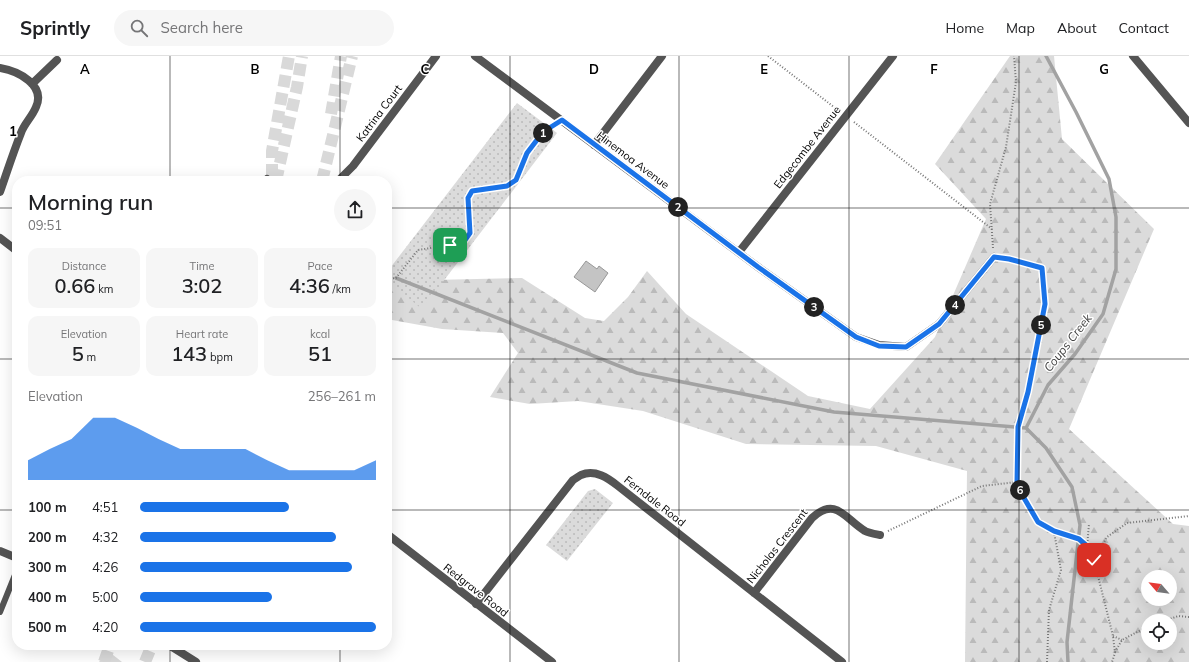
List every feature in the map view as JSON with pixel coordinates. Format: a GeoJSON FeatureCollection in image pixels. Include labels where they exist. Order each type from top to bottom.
{"type":"FeatureCollection","features":[{"type":"Feature","properties":{"kind":"street","name":"Katrina Court"},"geometry":{"type":"LineString","coordinates":[[343,176],[353,166],[436,56]]}},
{"type":"Feature","properties":{"kind":"street","name":"Hinemoa Avenue"},"geometry":{"type":"LineString","coordinates":[[475,56],[856,337],[879,346],[906,347],[939,324],[994,257]]}},
{"type":"Feature","properties":{"kind":"street"},"geometry":{"type":"LineString","coordinates":[[594,145],[662,56]]}},
{"type":"Feature","properties":{"kind":"street","name":"Edgecombe Avenue"},"geometry":{"type":"LineString","coordinates":[[739,252],[892,56]]}},
{"type":"Feature","properties":{"kind":"street"},"geometry":{"type":"LineString","coordinates":[[1133,56],[1189,123]]}},
{"type":"Feature","properties":{"kind":"street"},"geometry":{"type":"LineString","coordinates":[[32,84],[56,60]]}},
{"type":"Feature","properties":{"kind":"street"},"geometry":{"type":"LineString","coordinates":[[0,68],[24,77],[32,84],[38,94],[38,102],[23,127],[0,192]]}},
{"type":"Feature","properties":{"kind":"street"},"geometry":{"type":"LineString","coordinates":[[0,238],[12,247]]}},
{"type":"Feature","properties":{"kind":"street","name":"Ferndale Road"},"geometry":{"type":"LineString","coordinates":[[476,604],[573,480],[581,474],[590,473],[609,479],[842,662]]}},
{"type":"Feature","properties":{"kind":"street","name":"Nicholas Crescent"},"geometry":{"type":"LineString","coordinates":[[754,593],[812,518],[818,512],[826,508],[842,512],[865,531],[880,535]]}},
{"type":"Feature","properties":{"kind":"street","name":"Redgrave Road"},"geometry":{"type":"LineString","coordinates":[[392,538],[552,662]]}},
{"type":"Feature","properties":{"kind":"street"},"geometry":{"type":"LineString","coordinates":[[0,551],[12,556]]}},
{"type":"Feature","properties":{"kind":"street"},"geometry":{"type":"LineString","coordinates":[[177,650],[196,662]]}},
{"type":"Feature","properties":{"kind":"lane"},"geometry":{"type":"LineString","coordinates":[[0,612],[12,582]]}},
{"type":"Feature","properties":{"kind":"path"},"geometry":{"type":"LineString","coordinates":[[768,56],[992,228]]}},
{"type":"Feature","properties":{"kind":"path"},"geometry":{"type":"LineString","coordinates":[[1014,56],[1016,82],[1006,147],[990,204],[994,257],[1009,259],[1042,268],[1045,304],[1028,392],[1018,427],[1017,482],[1024,498],[1038,522],[1054,531],[1079,539],[1087,546],[1094,560],[1113,636],[1115,653]]}},
{"type":"Feature","properties":{"kind":"path"},"geometry":{"type":"LineString","coordinates":[[392,278],[396,278],[418,250],[450,245],[465,240],[470,233],[468,198],[472,191],[507,186],[516,180],[527,153],[543,132],[562,120]]}},
{"type":"Feature","properties":{"kind":"path"},"geometry":{"type":"LineString","coordinates":[[880,535],[982,486],[1017,482]]}},
{"type":"Feature","properties":{"kind":"path"},"geometry":{"type":"LineString","coordinates":[[1094,560],[1107,537],[1127,523],[1189,516]]}},
{"type":"Feature","properties":{"kind":"path"},"geometry":{"type":"LineString","coordinates":[[1087,546],[1089,524]]}},
{"type":"Feature","properties":{"kind":"path"},"geometry":{"type":"LineString","coordinates":[[1046,662],[1049,610],[1061,570],[1054,531]]}},
{"type":"Feature","properties":{"kind":"path"},"geometry":{"type":"LineString","coordinates":[[1177,616],[1189,617]]}},
{"type":"Feature","properties":{"kind":"path"},"geometry":{"type":"LineString","coordinates":[[1112,662],[1122,640],[1141,630]]}},
{"type":"Feature","properties":{"kind":"path"},"geometry":{"type":"LineString","coordinates":[[1113,636],[1122,640]]}},
{"type":"Feature","properties":{"kind":"green space"},"geometry":{"type":"Polygon","coordinates":[[[1010,56],[1054,56],[1062,139],[1154,229],[1069,429],[1173,524],[1189,526],[1189,662],[965,662],[967,471],[876,446],[746,444],[643,411],[578,401],[530,404],[490,397],[518,353],[503,333],[442,329],[392,320],[392,281],[522,278],[585,318],[604,321],[628,297],[647,271],[686,314],[808,396],[870,409],[935,337],[986,219],[935,164],[1010,56]]]}},
{"type":"Feature","properties":{"kind":"green space"},"geometry":{"type":"Polygon","coordinates":[[[517,103],[557,133],[422,309],[392,285],[392,266],[517,103]]]}},
{"type":"Feature","properties":{"kind":"green space"},"geometry":{"type":"Polygon","coordinates":[[[595,489],[613,503],[567,561],[546,545],[588,491],[595,489]]]}},
{"type":"Feature","properties":{"kind":"green space"},"geometry":{"type":"Polygon","coordinates":[[[108,651],[122,662],[99,662],[108,651]]]}},
{"type":"Feature","properties":{"kind":"building"},"geometry":{"type":"Polygon","coordinates":[[[586,261],[597,269],[599,266],[608,273],[595,292],[574,277],[586,261]]]}},
{"type":"Feature","properties":{"kind":"waterway","name":"Coups Creek"},"geometry":{"type":"LineString","coordinates":[[1046,56],[1109,179],[1116,217],[1116,269],[1103,314],[1075,354],[1048,385],[1026,428],[1046,448],[1072,487],[1080,525],[1067,642],[1068,662]]}},
{"type":"Feature","properties":{"kind":"waterway"},"geometry":{"type":"LineString","coordinates":[[396,278],[637,373],[834,412],[1026,428]]}},
{"type":"Feature","properties":{"kind":"tunnel"},"geometry":{"type":"LineString","coordinates":[[272,176],[272,151],[289,56]]}},
{"type":"Feature","properties":{"kind":"tunnel"},"geometry":{"type":"LineString","coordinates":[[277,176],[297,87],[302,56]]}},
{"type":"Feature","properties":{"kind":"tunnel"},"geometry":{"type":"LineString","coordinates":[[331,114],[341,56]]}},
{"type":"Feature","properties":{"kind":"tunnel"},"geometry":{"type":"LineString","coordinates":[[323,176],[352,56]]}},
{"type":"Feature","properties":{"kind":"tunnel"},"geometry":{"type":"LineString","coordinates":[[104,662],[108,650]]}},
{"type":"Feature","properties":{"kind":"tunnel"},"geometry":{"type":"LineString","coordinates":[[145,662],[150,650]]}},
{"type":"Feature","properties":{"kind":"route"},"geometry":{"type":"LineString","coordinates":[[450,245],[465,240],[470,233],[468,198],[472,191],[507,186],[516,180],[527,153],[543,132],[562,120],[758,267],[856,337],[879,346],[906,347],[939,324],[994,257],[1009,259],[1042,268],[1045,304],[1028,392],[1018,427],[1017,482],[1024,498],[1038,522],[1054,531],[1079,539],[1087,546],[1094,560]]}}]}
